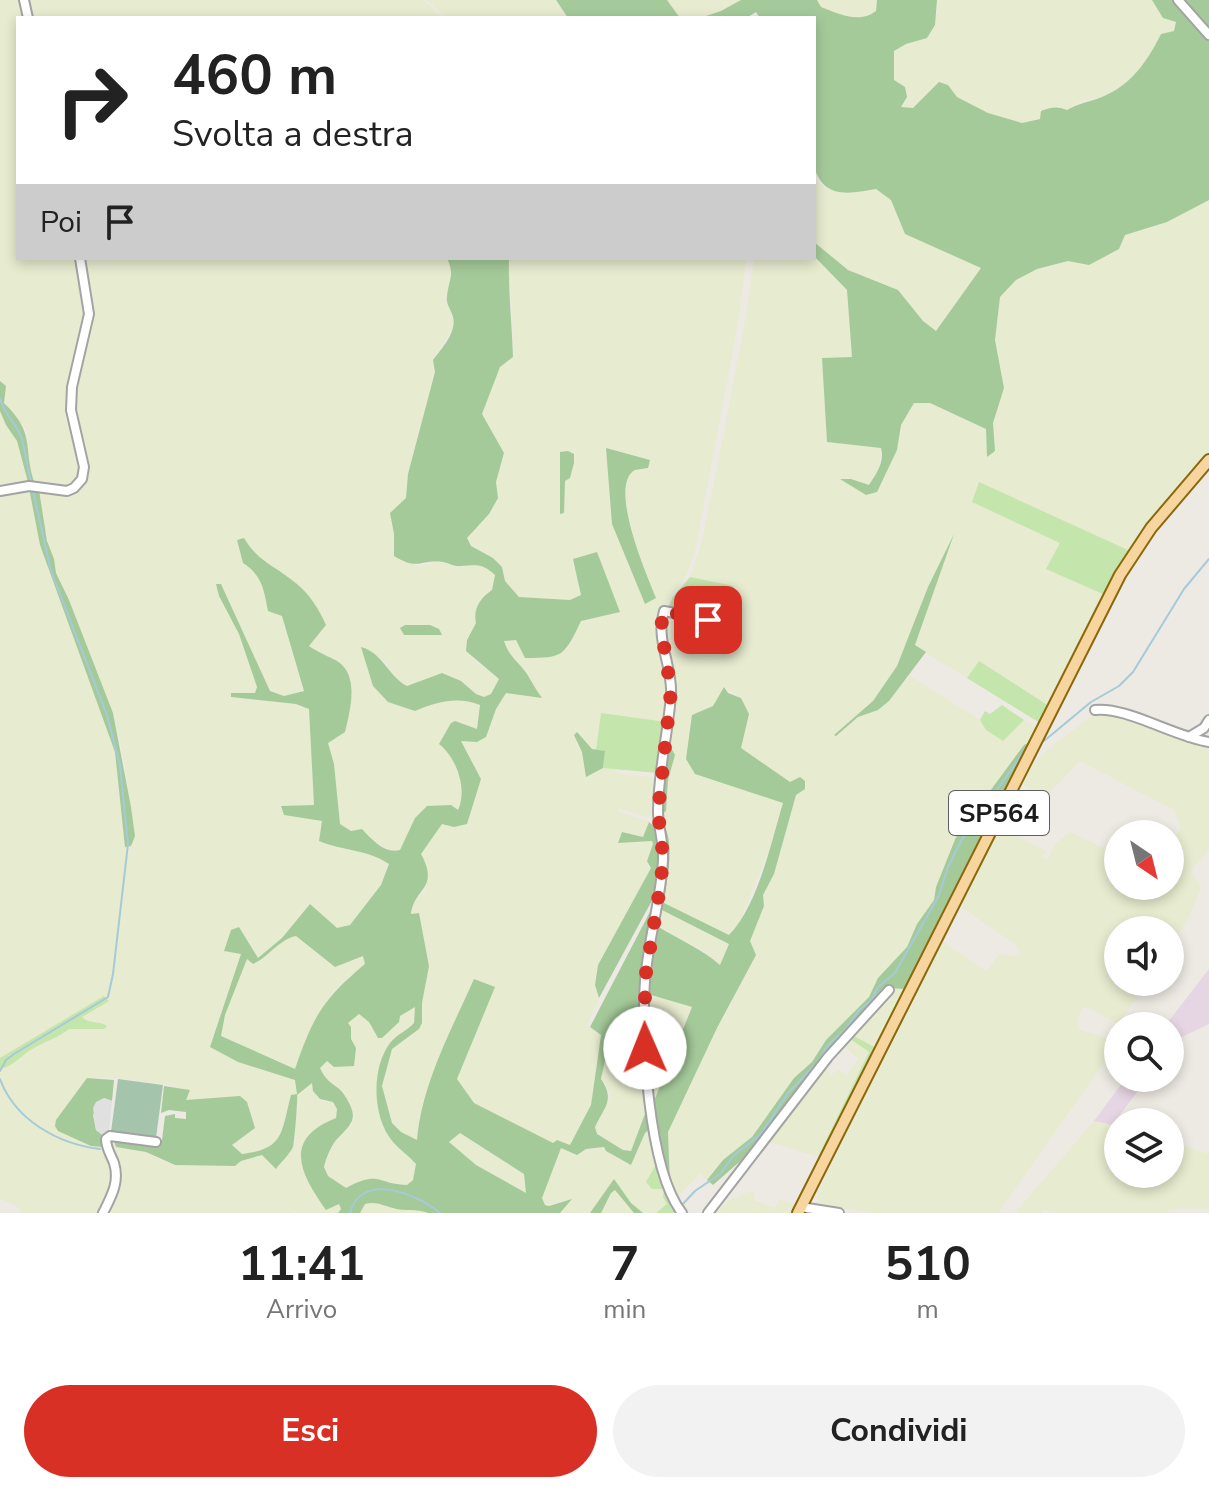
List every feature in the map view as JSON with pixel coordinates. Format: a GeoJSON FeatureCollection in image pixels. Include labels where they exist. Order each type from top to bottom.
{"type":"FeatureCollection","features":[{"type":"Feature","properties":{"kind":"main road","name":"SP564"},"geometry":{"type":"LineString","coordinates":[[800,1210],[1114,585],[1151,528],[1209,460]]}},
{"type":"Feature","properties":{"kind":"street"},"geometry":{"type":"LineString","coordinates":[[1178,0],[1209,35]]}},
{"type":"Feature","properties":{"kind":"street"},"geometry":{"type":"LineString","coordinates":[[0,491],[29,486],[67,491],[82,479],[84,467],[73,422],[71,398],[89,314],[80,260]]}},
{"type":"Feature","properties":{"kind":"street"},"geometry":{"type":"LineString","coordinates":[[682,1213],[667,1184],[655,1137],[645,1043],[645,979],[663,856],[658,812],[671,691],[661,627],[664,611],[729,623]]}},
{"type":"Feature","properties":{"kind":"street"},"geometry":{"type":"LineString","coordinates":[[1095,710],[1114,711],[1189,738],[1209,742]]}},
{"type":"Feature","properties":{"kind":"street"},"geometry":{"type":"LineString","coordinates":[[1189,738],[1204,728],[1209,720]]}},
{"type":"Feature","properties":{"kind":"street"},"geometry":{"type":"LineString","coordinates":[[708,1213],[828,1057],[889,990]]}},
{"type":"Feature","properties":{"kind":"street"},"geometry":{"type":"LineString","coordinates":[[103,1213],[116,1179],[106,1139],[110,1136],[156,1142]]}},
{"type":"Feature","properties":{"kind":"street"},"geometry":{"type":"LineString","coordinates":[[800,1210],[839,1213]]}},
{"type":"Feature","properties":{"kind":"shaded area"},"geometry":{"type":"Polygon","coordinates":[[[1209,969],[1209,1024],[1184,1036],[1184,1012],[1176,1012],[1209,969]]]}},
{"type":"Feature","properties":{"kind":"shaded area"},"geometry":{"type":"Polygon","coordinates":[[[1116,1092],[1137,1092],[1125,1108],[1104,1108],[1104,1123],[1094,1121],[1116,1092]]]}},
{"type":"Feature","properties":{"kind":"shaded area"},"geometry":{"type":"Polygon","coordinates":[[[104,1098],[112,1101],[109,1132],[104,1136],[96,1130],[93,1108],[96,1102],[104,1098]]]}},
{"type":"Feature","properties":{"kind":"green space"},"geometry":{"type":"Polygon","coordinates":[[[0,0],[22,0],[26,16],[16,16],[16,260],[78,260],[86,323],[68,397],[69,423],[81,469],[78,481],[68,487],[35,484],[30,469],[27,431],[4,402],[6,386],[0,381],[0,0]]]}},
{"type":"Feature","properties":{"kind":"green space"},"geometry":{"type":"Polygon","coordinates":[[[28,0],[423,0],[441,16],[32,16],[28,0]]]}},
{"type":"Feature","properties":{"kind":"green space"},"geometry":{"type":"Polygon","coordinates":[[[427,0],[555,0],[567,16],[445,16],[427,0]]]}},
{"type":"Feature","properties":{"kind":"green space"},"geometry":{"type":"Polygon","coordinates":[[[556,0],[667,0],[679,16],[567,16],[556,0]]]}},
{"type":"Feature","properties":{"kind":"green space"},"geometry":{"type":"Polygon","coordinates":[[[667,0],[741,0],[706,16],[679,16],[667,0]]]}},
{"type":"Feature","properties":{"kind":"green space"},"geometry":{"type":"Polygon","coordinates":[[[741,0],[817,0],[821,7],[842,15],[863,17],[876,11],[877,0],[937,0],[935,25],[927,38],[894,51],[894,80],[905,87],[907,97],[901,107],[913,108],[939,82],[948,85],[957,97],[988,113],[1022,123],[1040,119],[1041,111],[1051,108],[1067,110],[1102,97],[1130,79],[1144,63],[1161,34],[1174,31],[1176,22],[1163,18],[1152,0],[1173,0],[1185,9],[1209,40],[1209,200],[1167,222],[1125,235],[1119,249],[1089,265],[1068,261],[1037,269],[1016,280],[1000,297],[995,340],[1004,388],[993,423],[995,451],[987,457],[986,429],[930,403],[914,403],[901,425],[897,450],[877,492],[866,495],[840,479],[869,485],[879,468],[881,448],[827,442],[822,358],[852,357],[847,290],[816,258],[816,244],[848,270],[898,290],[923,321],[936,331],[981,268],[905,234],[891,200],[876,189],[838,192],[818,177],[816,16],[759,16],[756,12],[749,16],[706,16],[741,0]]]}},
{"type":"Feature","properties":{"kind":"green space"},"geometry":{"type":"Polygon","coordinates":[[[817,0],[877,0],[876,11],[867,18],[852,18],[820,7],[817,0]]]}},
{"type":"Feature","properties":{"kind":"green space"},"geometry":{"type":"Polygon","coordinates":[[[937,0],[1152,0],[1163,18],[1176,22],[1174,32],[1120,87],[1099,98],[1081,101],[1067,110],[1022,123],[988,113],[957,97],[948,85],[929,94],[913,108],[901,107],[894,81],[894,50],[927,38],[938,10],[937,0]]]}},
{"type":"Feature","properties":{"kind":"green space"},"geometry":{"type":"Polygon","coordinates":[[[1182,0],[1209,0],[1209,30],[1182,0]]]}},
{"type":"Feature","properties":{"kind":"green space"},"geometry":{"type":"Polygon","coordinates":[[[816,181],[825,188],[849,193],[876,189],[891,200],[905,234],[982,268],[936,332],[898,290],[848,270],[816,244],[816,181]]]}},
{"type":"Feature","properties":{"kind":"green space"},"geometry":{"type":"Polygon","coordinates":[[[1209,200],[1209,455],[1130,551],[979,482],[972,502],[1061,543],[1046,569],[1105,595],[1049,706],[979,661],[967,678],[915,646],[949,544],[928,587],[897,666],[873,701],[835,735],[859,717],[879,710],[910,676],[980,720],[986,730],[1003,741],[1024,720],[1037,728],[1030,742],[1024,745],[956,837],[934,900],[917,924],[907,947],[878,978],[869,997],[794,1078],[752,1137],[723,1160],[707,1180],[700,1174],[676,1198],[670,1184],[668,1132],[732,1003],[796,795],[805,789],[741,748],[741,698],[724,687],[713,706],[695,774],[783,802],[770,848],[738,925],[729,935],[664,903],[669,853],[661,815],[666,811],[668,780],[675,755],[668,743],[673,702],[663,627],[669,615],[725,625],[731,606],[728,604],[733,586],[690,577],[700,548],[715,478],[754,260],[816,258],[847,290],[852,357],[822,358],[827,442],[881,448],[879,468],[869,485],[851,479],[866,495],[877,492],[897,450],[901,425],[914,403],[929,403],[986,429],[986,440],[993,439],[993,423],[1004,388],[995,340],[1000,297],[1016,280],[1125,235],[1167,222],[1209,200]]]}},
{"type":"Feature","properties":{"kind":"green space"},"geometry":{"type":"Polygon","coordinates":[[[83,260],[449,261],[453,276],[446,303],[454,316],[453,328],[433,360],[435,372],[408,474],[406,498],[391,522],[394,556],[418,566],[440,562],[462,567],[470,563],[484,564],[495,575],[492,590],[467,640],[473,659],[499,679],[491,694],[484,697],[461,681],[442,674],[407,686],[398,681],[386,663],[367,649],[367,665],[373,686],[389,702],[415,711],[439,701],[468,701],[480,705],[477,729],[455,721],[448,751],[461,779],[462,802],[458,810],[415,819],[400,850],[394,852],[340,824],[334,764],[328,743],[339,662],[309,646],[263,562],[244,538],[243,563],[253,569],[262,582],[268,611],[282,616],[304,692],[284,696],[270,691],[221,584],[219,596],[239,634],[257,687],[255,693],[231,693],[231,697],[296,704],[309,709],[314,805],[281,806],[322,821],[359,851],[375,854],[389,864],[381,885],[350,925],[337,929],[310,904],[282,938],[258,959],[239,927],[242,953],[210,1046],[238,1062],[312,1083],[326,1102],[333,1101],[337,1109],[336,1118],[316,1192],[326,1210],[339,1204],[341,1209],[338,1213],[105,1213],[117,1186],[108,1140],[113,1139],[116,1147],[146,1152],[166,1163],[235,1166],[262,1155],[267,1159],[286,1155],[296,1137],[293,1124],[299,1106],[291,1095],[281,1134],[273,1146],[260,1152],[242,1154],[231,1145],[254,1128],[247,1102],[185,1100],[189,1090],[115,1078],[87,1078],[58,1131],[91,1146],[103,1147],[106,1152],[114,1182],[100,1213],[22,1213],[16,1205],[0,1199],[0,494],[29,488],[40,545],[115,752],[125,846],[135,836],[113,713],[56,573],[37,492],[72,492],[82,485],[87,473],[75,423],[74,393],[92,317],[90,287],[83,260]]]}},
{"type":"Feature","properties":{"kind":"green space"},"geometry":{"type":"Polygon","coordinates":[[[448,260],[509,260],[513,357],[500,367],[482,414],[504,453],[496,482],[498,498],[489,514],[467,538],[471,546],[493,558],[502,567],[505,581],[519,597],[570,600],[581,595],[573,559],[597,552],[620,612],[581,621],[571,642],[555,656],[525,658],[516,640],[504,641],[542,698],[506,693],[496,709],[486,737],[477,742],[461,741],[481,779],[467,824],[454,827],[442,824],[421,854],[428,874],[427,882],[411,914],[419,913],[429,966],[422,1003],[422,1023],[419,1029],[392,1049],[382,1086],[392,1123],[417,1140],[431,1078],[474,979],[495,987],[457,1079],[474,1103],[553,1143],[557,1140],[570,1145],[591,1105],[601,1035],[590,1027],[654,904],[642,1051],[628,1058],[614,1049],[607,1051],[601,1079],[608,1098],[595,1127],[597,1134],[623,1150],[631,1151],[648,1106],[651,1128],[645,1133],[631,1165],[604,1147],[586,1149],[577,1155],[561,1148],[542,1198],[549,1206],[572,1199],[560,1213],[428,1213],[373,1203],[365,1204],[360,1213],[338,1213],[341,1209],[339,1204],[326,1210],[303,1170],[302,1146],[319,1126],[336,1118],[337,1109],[333,1102],[320,1099],[313,1091],[312,1083],[297,1095],[293,1147],[276,1169],[262,1155],[235,1166],[175,1165],[146,1152],[116,1147],[113,1139],[157,1145],[162,1140],[165,1116],[175,1114],[175,1118],[186,1119],[186,1112],[169,1110],[161,1113],[164,1086],[190,1090],[186,1100],[240,1096],[247,1102],[255,1128],[232,1145],[242,1154],[256,1152],[274,1143],[282,1129],[291,1095],[297,1094],[295,1080],[238,1062],[210,1047],[241,954],[224,951],[231,930],[239,927],[258,958],[282,938],[310,904],[337,928],[350,925],[381,885],[389,864],[372,855],[319,841],[322,821],[284,815],[281,806],[314,805],[309,709],[296,704],[231,697],[231,693],[255,693],[257,687],[239,634],[216,584],[221,584],[270,691],[284,696],[304,691],[282,616],[268,611],[261,584],[243,563],[237,540],[244,538],[262,559],[297,584],[310,598],[326,625],[309,646],[337,661],[349,675],[352,694],[345,732],[328,743],[334,764],[340,824],[351,831],[362,829],[379,845],[394,851],[400,850],[415,818],[427,806],[451,805],[458,810],[462,793],[459,774],[451,757],[439,744],[455,721],[477,729],[480,705],[447,701],[415,711],[388,702],[373,686],[361,647],[375,654],[407,686],[442,673],[461,681],[484,697],[491,694],[499,679],[466,651],[467,640],[476,623],[477,609],[481,600],[492,590],[495,575],[480,566],[436,561],[414,564],[394,556],[390,513],[406,498],[408,474],[435,372],[433,360],[453,326],[447,301],[451,273],[448,260]],[[296,936],[253,964],[247,959],[225,1015],[221,1036],[295,1069],[321,1010],[338,988],[365,964],[363,956],[335,967],[296,936]],[[415,1007],[400,1016],[399,1022],[382,1038],[378,1038],[369,1022],[359,1014],[348,1023],[356,1048],[354,1066],[334,1067],[327,1061],[320,1068],[342,1092],[352,1110],[352,1120],[333,1144],[324,1167],[328,1176],[346,1188],[372,1179],[407,1185],[413,1180],[416,1164],[386,1132],[376,1093],[384,1053],[393,1040],[414,1023],[415,1007]],[[460,1133],[449,1142],[476,1165],[526,1193],[524,1174],[460,1133]]]}},
{"type":"Feature","properties":{"kind":"green space"},"geometry":{"type":"Polygon","coordinates":[[[509,260],[746,260],[739,317],[695,551],[686,576],[663,608],[669,683],[666,722],[601,713],[596,750],[577,733],[586,776],[603,768],[615,769],[616,773],[656,778],[656,813],[654,817],[647,817],[619,808],[618,811],[649,822],[638,843],[652,841],[647,860],[651,868],[598,965],[595,986],[599,998],[587,1026],[601,1034],[591,1105],[570,1145],[553,1144],[474,1103],[457,1079],[494,987],[419,1117],[418,1141],[400,1132],[392,1123],[382,1085],[392,1049],[419,1029],[422,1023],[422,1003],[429,966],[419,913],[411,915],[412,905],[426,889],[421,854],[442,824],[474,798],[481,779],[461,740],[486,737],[496,709],[506,693],[541,697],[525,670],[518,667],[506,649],[504,640],[567,650],[581,621],[620,612],[597,552],[582,594],[570,600],[519,597],[505,581],[502,567],[493,558],[471,546],[467,538],[489,514],[498,498],[496,482],[504,453],[482,414],[500,367],[513,357],[512,308],[508,287],[509,260]]]}},
{"type":"Feature","properties":{"kind":"green space"},"geometry":{"type":"Polygon","coordinates":[[[0,381],[6,386],[4,403],[25,433],[35,484],[28,482],[17,441],[0,411],[0,381]]]}},
{"type":"Feature","properties":{"kind":"green space"},"geometry":{"type":"Polygon","coordinates":[[[0,410],[17,441],[28,482],[0,488],[0,410]]]}},
{"type":"Feature","properties":{"kind":"green space"},"geometry":{"type":"Polygon","coordinates":[[[606,448],[650,460],[648,468],[635,470],[628,479],[625,494],[638,553],[656,598],[645,604],[612,524],[606,448]]]}},
{"type":"Feature","properties":{"kind":"green space"},"geometry":{"type":"Polygon","coordinates":[[[560,452],[574,454],[574,463],[570,478],[565,481],[564,513],[560,514],[560,452]]]}},
{"type":"Feature","properties":{"kind":"green space"},"geometry":{"type":"Polygon","coordinates":[[[979,482],[1130,551],[1105,595],[1046,569],[1060,543],[972,502],[979,482]]]}},
{"type":"Feature","properties":{"kind":"green space"},"geometry":{"type":"Polygon","coordinates":[[[29,488],[39,490],[56,573],[113,713],[135,836],[131,846],[125,847],[115,752],[40,545],[29,488]]]}},
{"type":"Feature","properties":{"kind":"green space"},"geometry":{"type":"Polygon","coordinates":[[[954,534],[915,645],[926,652],[889,701],[878,710],[858,717],[834,735],[873,701],[897,666],[928,587],[954,534]]]}},
{"type":"Feature","properties":{"kind":"green space"},"geometry":{"type":"Polygon","coordinates":[[[690,577],[734,586],[728,604],[707,599],[703,616],[667,609],[690,577]]]}},
{"type":"Feature","properties":{"kind":"green space"},"geometry":{"type":"Polygon","coordinates":[[[405,625],[430,625],[439,629],[442,635],[404,635],[400,628],[405,625]]]}},
{"type":"Feature","properties":{"kind":"green space"},"geometry":{"type":"Polygon","coordinates":[[[979,661],[1049,706],[1040,723],[967,678],[979,661]]]}},
{"type":"Feature","properties":{"kind":"green space"},"geometry":{"type":"Polygon","coordinates":[[[724,687],[728,693],[741,698],[749,714],[741,748],[790,782],[800,777],[805,781],[805,789],[796,795],[774,874],[763,895],[764,906],[750,941],[756,955],[717,1028],[668,1132],[670,1184],[656,1127],[654,1101],[692,1007],[648,994],[657,926],[720,965],[729,944],[660,909],[663,824],[670,852],[664,903],[729,935],[756,891],[783,803],[695,774],[686,759],[692,715],[713,706],[724,687]]]}},
{"type":"Feature","properties":{"kind":"green space"},"geometry":{"type":"Polygon","coordinates":[[[1002,705],[1024,720],[1003,741],[986,730],[980,720],[985,711],[990,714],[1002,705]]]}},
{"type":"Feature","properties":{"kind":"green space"},"geometry":{"type":"Polygon","coordinates":[[[1104,711],[1179,738],[1209,744],[1209,851],[1194,866],[1191,874],[1199,883],[1200,890],[1187,921],[1184,925],[1184,916],[1104,916],[1104,996],[1138,996],[1127,1012],[1104,1012],[1104,1016],[1089,1008],[1082,1008],[1077,1019],[1080,1030],[1104,1037],[1104,1063],[998,1213],[872,1213],[822,1205],[817,1195],[940,940],[987,971],[999,954],[1017,957],[1021,953],[1015,944],[958,905],[998,827],[1046,851],[1042,858],[1047,860],[1055,844],[1070,832],[1104,848],[1104,900],[1184,900],[1184,820],[1178,820],[1174,810],[1080,761],[1045,797],[1024,786],[1024,774],[1047,750],[1094,714],[1104,711]]]}},
{"type":"Feature","properties":{"kind":"green space"},"geometry":{"type":"Polygon","coordinates":[[[601,713],[666,722],[660,770],[657,773],[603,768],[605,751],[596,750],[601,713]]]}},
{"type":"Feature","properties":{"kind":"green space"},"geometry":{"type":"Polygon","coordinates":[[[577,732],[592,749],[605,751],[603,768],[586,777],[582,752],[574,735],[577,732]]]}},
{"type":"Feature","properties":{"kind":"green space"},"geometry":{"type":"Polygon","coordinates":[[[1030,742],[905,989],[887,988],[753,1150],[713,1185],[707,1180],[723,1160],[752,1137],[794,1078],[869,997],[878,978],[907,947],[917,924],[934,900],[956,837],[1024,745],[1030,742]]]}},
{"type":"Feature","properties":{"kind":"green space"},"geometry":{"type":"Polygon","coordinates":[[[668,743],[675,755],[668,780],[666,811],[661,815],[668,743]]]}},
{"type":"Feature","properties":{"kind":"green space"},"geometry":{"type":"Polygon","coordinates":[[[649,822],[657,829],[660,844],[655,895],[599,998],[595,985],[598,965],[651,868],[647,861],[652,841],[618,843],[622,832],[643,837],[649,822]]]}},
{"type":"Feature","properties":{"kind":"green space"},"geometry":{"type":"Polygon","coordinates":[[[660,909],[729,944],[721,965],[698,947],[685,944],[657,926],[660,909]]]}},
{"type":"Feature","properties":{"kind":"green space"},"geometry":{"type":"Polygon","coordinates":[[[296,936],[335,967],[363,956],[365,964],[334,990],[307,1035],[295,1070],[221,1036],[225,1015],[247,959],[253,964],[264,959],[285,938],[296,936]]]}},
{"type":"Feature","properties":{"kind":"green space"},"geometry":{"type":"Polygon","coordinates":[[[893,988],[905,989],[876,1048],[852,1035],[893,988]]]}},
{"type":"Feature","properties":{"kind":"green space"},"geometry":{"type":"Polygon","coordinates":[[[648,994],[692,1006],[654,1101],[647,1046],[648,994]]]}},
{"type":"Feature","properties":{"kind":"green space"},"geometry":{"type":"Polygon","coordinates":[[[104,996],[109,1001],[82,1017],[107,1026],[104,1029],[69,1029],[0,1069],[0,1058],[104,996]]]}},
{"type":"Feature","properties":{"kind":"green space"},"geometry":{"type":"Polygon","coordinates":[[[415,1006],[414,1023],[388,1045],[379,1070],[381,1118],[393,1142],[416,1164],[413,1181],[398,1185],[367,1179],[346,1189],[328,1176],[324,1167],[335,1140],[354,1118],[345,1095],[329,1084],[320,1068],[327,1061],[331,1062],[351,1039],[351,1027],[347,1022],[352,1018],[359,1014],[366,1018],[378,1038],[382,1038],[399,1017],[415,1006]]]}},
{"type":"Feature","properties":{"kind":"green space"},"geometry":{"type":"Polygon","coordinates":[[[852,1035],[876,1048],[821,1157],[818,1157],[869,1052],[849,1038],[852,1035]]]}},
{"type":"Feature","properties":{"kind":"green space"},"geometry":{"type":"Polygon","coordinates":[[[849,1038],[869,1051],[818,1157],[768,1141],[824,1068],[832,1075],[838,1069],[846,1075],[859,1059],[843,1045],[849,1038]]]}},
{"type":"Feature","properties":{"kind":"green space"},"geometry":{"type":"Polygon","coordinates":[[[614,1049],[621,1056],[642,1051],[648,1106],[631,1151],[623,1150],[597,1134],[595,1127],[609,1099],[601,1079],[607,1051],[614,1049]]]}},
{"type":"Feature","properties":{"kind":"green space"},"geometry":{"type":"Polygon","coordinates":[[[87,1078],[114,1080],[112,1101],[104,1098],[93,1115],[96,1130],[104,1136],[103,1147],[91,1146],[58,1131],[55,1126],[56,1120],[87,1078]]]}},
{"type":"Feature","properties":{"kind":"green space"},"geometry":{"type":"Polygon","coordinates":[[[118,1079],[163,1085],[156,1138],[111,1132],[118,1079]]]}},
{"type":"Feature","properties":{"kind":"green space"},"geometry":{"type":"Polygon","coordinates":[[[1094,1121],[1104,1124],[1104,1188],[1184,1188],[1184,1146],[1209,1154],[1209,1209],[1179,1208],[1167,1213],[1058,1213],[1044,1210],[1042,1213],[1015,1213],[1094,1121]]]}},
{"type":"Feature","properties":{"kind":"green space"},"geometry":{"type":"Polygon","coordinates":[[[651,1128],[667,1204],[656,1213],[643,1213],[631,1203],[614,1180],[590,1213],[560,1213],[570,1200],[545,1205],[542,1198],[546,1183],[561,1148],[605,1147],[635,1158],[645,1133],[651,1128]]]}},
{"type":"Feature","properties":{"kind":"green space"},"geometry":{"type":"Polygon","coordinates":[[[459,1133],[524,1174],[526,1194],[476,1165],[449,1142],[459,1133]]]}},
{"type":"Feature","properties":{"kind":"green space"},"geometry":{"type":"Polygon","coordinates":[[[658,1161],[676,1209],[673,1213],[656,1213],[667,1204],[663,1197],[664,1189],[652,1189],[646,1182],[658,1161]]]}},
{"type":"Feature","properties":{"kind":"green space"},"geometry":{"type":"Polygon","coordinates":[[[614,1179],[631,1203],[643,1213],[634,1213],[615,1190],[601,1213],[590,1213],[614,1179]]]}},
{"type":"Feature","properties":{"kind":"green space"},"geometry":{"type":"Polygon","coordinates":[[[615,1190],[634,1213],[601,1213],[615,1190]]]}},
{"type":"Feature","properties":{"kind":"green space"},"geometry":{"type":"Polygon","coordinates":[[[755,1192],[753,1200],[775,1208],[779,1199],[796,1205],[791,1213],[716,1213],[729,1200],[755,1192]]]}},
{"type":"Feature","properties":{"kind":"green space"},"geometry":{"type":"Polygon","coordinates":[[[375,1202],[390,1208],[415,1208],[428,1213],[360,1213],[365,1204],[375,1202]]]}},
{"type":"Feature","properties":{"kind":"waterway"},"geometry":{"type":"LineString","coordinates":[[0,398],[20,434],[31,481]]}},
{"type":"Feature","properties":{"kind":"waterway"},"geometry":{"type":"LineString","coordinates":[[0,1071],[14,1054],[108,997],[128,844],[120,765],[107,715],[51,571],[33,491]]}},
{"type":"Feature","properties":{"kind":"waterway"},"geometry":{"type":"LineString","coordinates":[[1044,741],[1091,702],[1119,686],[1133,672],[1184,589],[1209,559]]}},
{"type":"Feature","properties":{"kind":"waterway"},"geometry":{"type":"LineString","coordinates":[[681,1206],[695,1191],[720,1174],[733,1156],[760,1135],[789,1092],[817,1063],[828,1045],[871,1001],[878,987],[895,973],[939,895],[962,839],[1026,749]]}},
{"type":"Feature","properties":{"kind":"waterway"},"geometry":{"type":"LineString","coordinates":[[0,1079],[16,1107],[40,1128],[69,1142],[100,1149]]}},
{"type":"Feature","properties":{"kind":"waterway"},"geometry":{"type":"LineString","coordinates":[[350,1213],[356,1200],[378,1190],[405,1194],[440,1213]]}},
{"type":"Feature","properties":{"kind":"route"},"geometry":{"type":"LineString","coordinates":[[645,1048],[645,979],[661,881],[663,856],[658,812],[671,691],[664,656],[662,618],[664,611],[708,620]]}}]}
